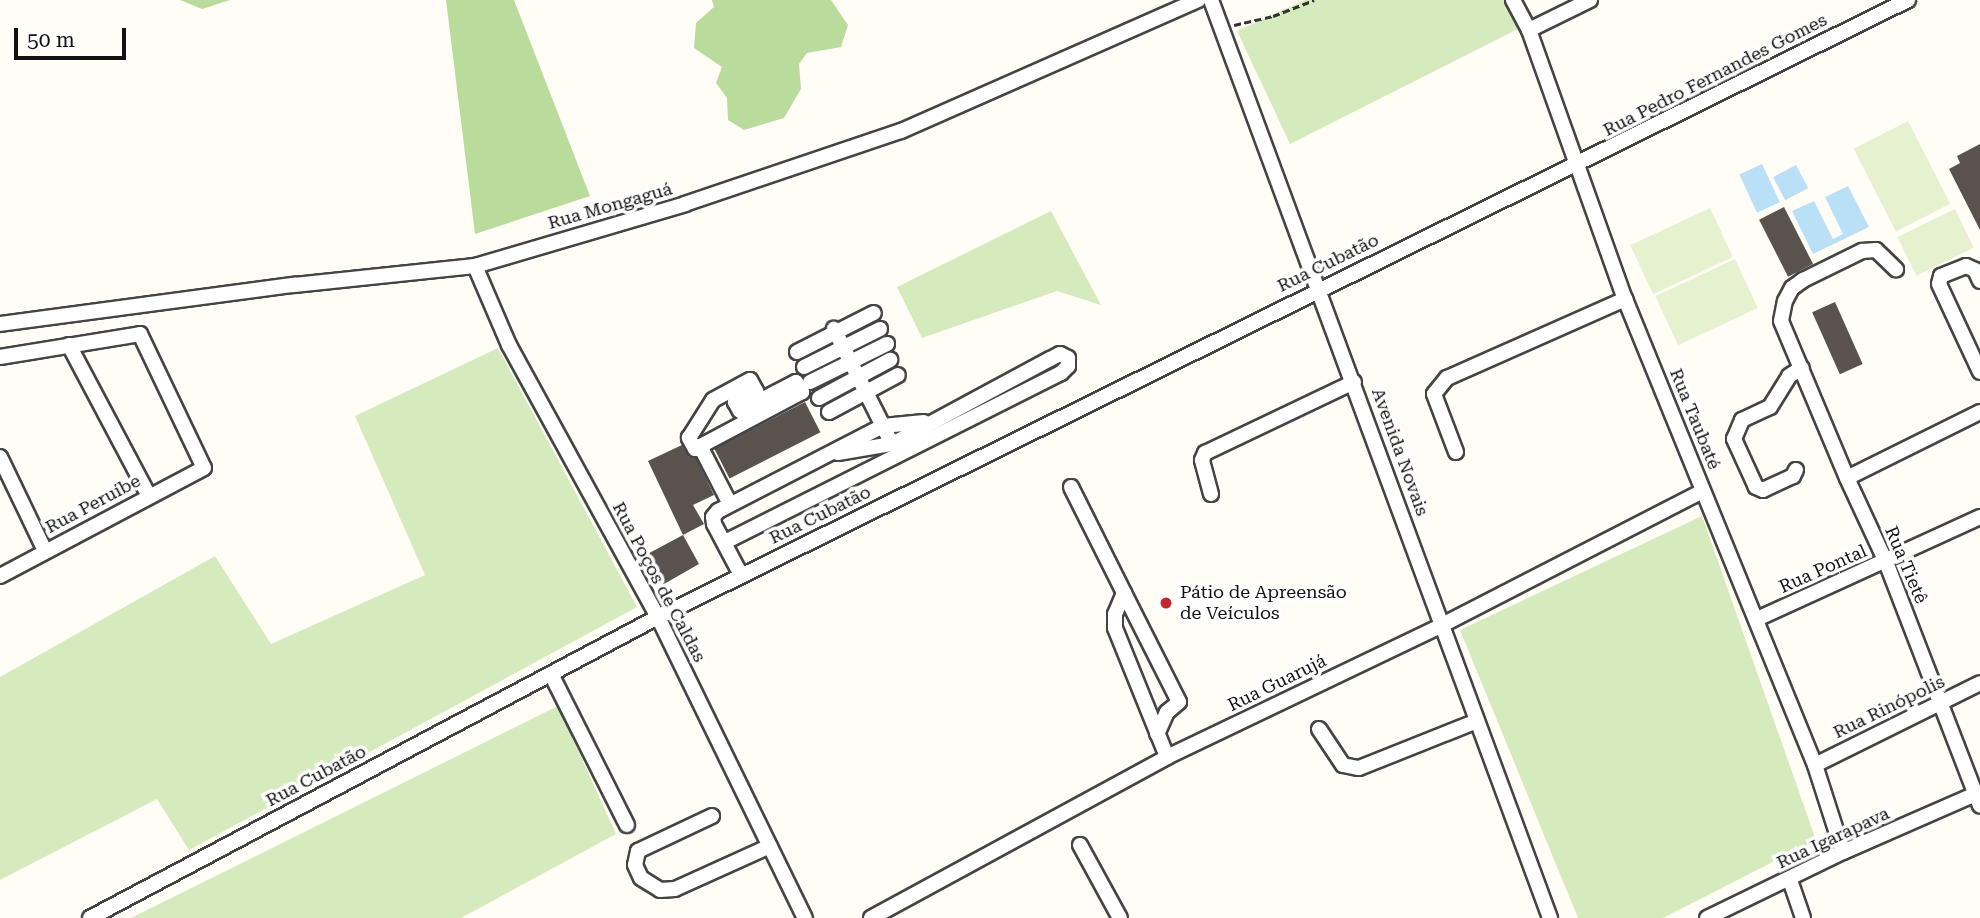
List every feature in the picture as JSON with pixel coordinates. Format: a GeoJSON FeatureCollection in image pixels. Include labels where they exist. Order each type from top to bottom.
{"type":"FeatureCollection","features":[{"type":"Feature","properties":{"kind":"street","name":"Rua Mongaguá"},"geometry":{"type":"LineString","coordinates":[[0,324],[294,285],[475,266],[685,204],[901,131],[1198,0]]}},
{"type":"Feature","properties":{"kind":"street","name":"Avenida Novais"},"geometry":{"type":"LineString","coordinates":[[1211,0],[1320,288],[1550,918]]}},
{"type":"Feature","properties":{"kind":"street","name":"Rua Taubaté"},"geometry":{"type":"LineString","coordinates":[[1513,0],[1530,30],[1625,299],[1758,619],[1815,765],[1843,852]]}},
{"type":"Feature","properties":{"kind":"street"},"geometry":{"type":"LineString","coordinates":[[1530,30],[1590,0]]}},
{"type":"Feature","properties":{"kind":"street","name":"Rua Pedro Fernandes Gomes"},"geometry":{"type":"LineString","coordinates":[[1577,166],[1908,0]]}},
{"type":"Feature","properties":{"kind":"street","name":"Rua Cubatão"},"geometry":{"type":"LineString","coordinates":[[90,918],[741,575],[1320,288],[1577,166]]}},
{"type":"Feature","properties":{"kind":"street","name":"Rua Tietê"},"geometry":{"type":"LineString","coordinates":[[1896,269],[1876,250],[1862,251],[1792,288],[1785,301],[1781,320],[1847,478],[1886,562],[1978,800]]}},
{"type":"Feature","properties":{"kind":"street","name":"Rua Poços de Caldas"},"geometry":{"type":"LineString","coordinates":[[475,266],[509,345],[658,617],[805,918]]}},
{"type":"Feature","properties":{"kind":"street"},"geometry":{"type":"LineString","coordinates":[[1980,281],[1975,270],[1966,266],[1941,276],[1939,284],[1980,372]]}},
{"type":"Feature","properties":{"kind":"street"},"geometry":{"type":"LineString","coordinates":[[1456,452],[1434,394],[1447,378],[1625,299]]}},
{"type":"Feature","properties":{"kind":"street"},"geometry":{"type":"LineString","coordinates":[[797,352],[874,313]]}},
{"type":"Feature","properties":{"kind":"street"},"geometry":{"type":"LineString","coordinates":[[804,367],[880,329]]}},
{"type":"Feature","properties":{"kind":"street"},"geometry":{"type":"LineString","coordinates":[[835,331],[892,444]]}},
{"type":"Feature","properties":{"kind":"street","name":"Rua Peruíbe"},"geometry":{"type":"LineString","coordinates":[[0,576],[204,468],[140,334],[69,345]]}},
{"type":"Feature","properties":{"kind":"street"},"geometry":{"type":"LineString","coordinates":[[810,382],[887,344]]}},
{"type":"Feature","properties":{"kind":"street"},"geometry":{"type":"LineString","coordinates":[[0,357],[69,345],[149,496]]}},
{"type":"Feature","properties":{"kind":"street"},"geometry":{"type":"LineString","coordinates":[[725,542],[1061,373],[1068,366],[1068,358],[1060,354],[1049,359],[892,444],[826,454]]}},
{"type":"Feature","properties":{"kind":"street"},"geometry":{"type":"LineString","coordinates":[[819,398],[890,360]]}},
{"type":"Feature","properties":{"kind":"street"},"geometry":{"type":"LineString","coordinates":[[1796,470],[1793,477],[1763,490],[1756,487],[1734,439],[1741,420],[1770,407],[1788,376],[1802,368]]}},
{"type":"Feature","properties":{"kind":"street"},"geometry":{"type":"LineString","coordinates":[[829,412],[898,376]]}},
{"type":"Feature","properties":{"kind":"street"},"geometry":{"type":"LineString","coordinates":[[750,380],[756,391],[735,402],[740,411],[796,382],[802,392],[700,446],[695,449],[689,438],[713,400],[750,380]]}},
{"type":"Feature","properties":{"kind":"street"},"geometry":{"type":"LineString","coordinates":[[1212,494],[1202,460],[1205,453],[1354,382]]}},
{"type":"Feature","properties":{"kind":"street"},"geometry":{"type":"LineString","coordinates":[[1847,478],[1980,412]]}},
{"type":"Feature","properties":{"kind":"street"},"geometry":{"type":"LineString","coordinates":[[741,575],[713,517],[730,504],[883,426],[933,421]]}},
{"type":"Feature","properties":{"kind":"street"},"geometry":{"type":"LineString","coordinates":[[700,446],[730,504]]}},
{"type":"Feature","properties":{"kind":"street"},"geometry":{"type":"LineString","coordinates":[[0,457],[45,551]]}},
{"type":"Feature","properties":{"kind":"street"},"geometry":{"type":"LineString","coordinates":[[1071,487],[1180,702],[1167,712],[1157,734]]}},
{"type":"Feature","properties":{"kind":"street","name":"Rua Guarujá"},"geometry":{"type":"LineString","coordinates":[[871,918],[1167,757],[1442,625],[1703,491]]}},
{"type":"Feature","properties":{"kind":"street","name":"Rua Pontal"},"geometry":{"type":"LineString","coordinates":[[1758,619],[1980,517]]}},
{"type":"Feature","properties":{"kind":"street"},"geometry":{"type":"LineString","coordinates":[[1124,593],[1115,614],[1115,628],[1167,757]]}},
{"type":"Feature","properties":{"kind":"street"},"geometry":{"type":"LineString","coordinates":[[551,674],[627,825]]}},
{"type":"Feature","properties":{"kind":"street","name":"Rua Rinópolis"},"geometry":{"type":"LineString","coordinates":[[1815,765],[1980,683]]}},
{"type":"Feature","properties":{"kind":"street"},"geometry":{"type":"LineString","coordinates":[[1319,729],[1343,765],[1360,768],[1477,721]]}},
{"type":"Feature","properties":{"kind":"street","name":"Rua Igarapava"},"geometry":{"type":"LineString","coordinates":[[1707,918],[1843,852],[1978,800]]}},
{"type":"Feature","properties":{"kind":"street"},"geometry":{"type":"LineString","coordinates":[[712,816],[638,851],[635,865],[641,878],[660,890],[675,890],[769,846]]}},
{"type":"Feature","properties":{"kind":"street"},"geometry":{"type":"LineString","coordinates":[[1080,845],[1120,918]]}},
{"type":"Feature","properties":{"kind":"street"},"geometry":{"type":"LineString","coordinates":[[1790,880],[1804,918]]}},
{"type":"Feature","properties":{"kind":"path"},"geometry":{"type":"LineString","coordinates":[[1222,28],[1273,16],[1314,0]]}},
{"type":"Feature","properties":{"kind":"green space"},"geometry":{"type":"Polygon","coordinates":[[[180,0],[230,0],[202,9],[180,0]]]}},
{"type":"Feature","properties":{"kind":"green space"},"geometry":{"type":"Polygon","coordinates":[[[446,0],[514,0],[590,196],[475,234],[446,0]]]}},
{"type":"Feature","properties":{"kind":"green space"},"geometry":{"type":"Polygon","coordinates":[[[712,0],[831,0],[848,25],[841,47],[807,53],[799,64],[801,89],[784,118],[744,130],[728,120],[727,98],[716,83],[722,67],[694,48],[696,23],[714,7],[712,0]]]}},
{"type":"Feature","properties":{"kind":"green space"},"geometry":{"type":"Polygon","coordinates":[[[1305,0],[1508,0],[1518,29],[1290,144],[1237,31],[1305,0]]]}},
{"type":"Feature","properties":{"kind":"green space"},"geometry":{"type":"Polygon","coordinates":[[[1908,121],[1950,204],[1896,232],[1854,149],[1908,121]]]}},
{"type":"Feature","properties":{"kind":"green space"},"geometry":{"type":"Polygon","coordinates":[[[1710,208],[1733,257],[1653,294],[1630,245],[1710,208]]]}},
{"type":"Feature","properties":{"kind":"green space"},"geometry":{"type":"Polygon","coordinates":[[[1955,209],[1974,248],[1916,276],[1897,237],[1955,209]]]}},
{"type":"Feature","properties":{"kind":"green space"},"geometry":{"type":"Polygon","coordinates":[[[1051,211],[1101,305],[1057,291],[922,338],[897,287],[1051,211]]]}},
{"type":"Feature","properties":{"kind":"green space"},"geometry":{"type":"Polygon","coordinates":[[[1735,259],[1758,308],[1678,345],[1655,296],[1735,259]]]}},
{"type":"Feature","properties":{"kind":"green space"},"geometry":{"type":"Polygon","coordinates":[[[498,348],[637,607],[189,850],[157,799],[0,880],[0,677],[215,556],[271,644],[425,575],[355,416],[498,348]]]}},
{"type":"Feature","properties":{"kind":"green space"},"geometry":{"type":"Polygon","coordinates":[[[1702,516],[1816,840],[1663,918],[1578,918],[1460,630],[1702,516]]]}},
{"type":"Feature","properties":{"kind":"green space"},"geometry":{"type":"Polygon","coordinates":[[[558,706],[616,834],[461,918],[131,918],[558,706]]]}},
{"type":"Feature","properties":{"kind":"water"},"geometry":{"type":"Polygon","coordinates":[[[1762,164],[1780,202],[1757,213],[1739,175],[1762,164]]]}},
{"type":"Feature","properties":{"kind":"water"},"geometry":{"type":"Polygon","coordinates":[[[1796,165],[1808,188],[1785,200],[1773,177],[1796,165]]]}},
{"type":"Feature","properties":{"kind":"water"},"geometry":{"type":"Polygon","coordinates":[[[1848,186],[1869,227],[1813,254],[1792,211],[1814,201],[1833,239],[1843,234],[1825,197],[1848,186]]]}},
{"type":"Feature","properties":{"kind":"building"},"geometry":{"type":"Polygon","coordinates":[[[1980,144],[1980,230],[1949,169],[1960,163],[1957,156],[1980,144]]]}},
{"type":"Feature","properties":{"kind":"building"},"geometry":{"type":"Polygon","coordinates":[[[1784,207],[1813,264],[1788,277],[1759,220],[1784,207]]]}},
{"type":"Feature","properties":{"kind":"building"},"geometry":{"type":"Polygon","coordinates":[[[1835,302],[1863,364],[1840,374],[1812,312],[1835,302]]]}},
{"type":"Feature","properties":{"kind":"building"},"geometry":{"type":"Polygon","coordinates":[[[805,402],[820,432],[730,479],[714,448],[805,402]]]}},
{"type":"Feature","properties":{"kind":"building"},"geometry":{"type":"Polygon","coordinates":[[[682,445],[689,457],[696,458],[714,495],[693,505],[704,524],[683,535],[648,461],[682,445]]]}},
{"type":"Feature","properties":{"kind":"building"},"geometry":{"type":"Polygon","coordinates":[[[683,535],[699,564],[664,584],[655,580],[640,558],[683,535]]]}},
{"type":"Feature","properties":{"kind":"place","name":"Pátio de Apreensão de Veículos"},"geometry":{"type":"Point","coordinates":[1166,603]}}]}
